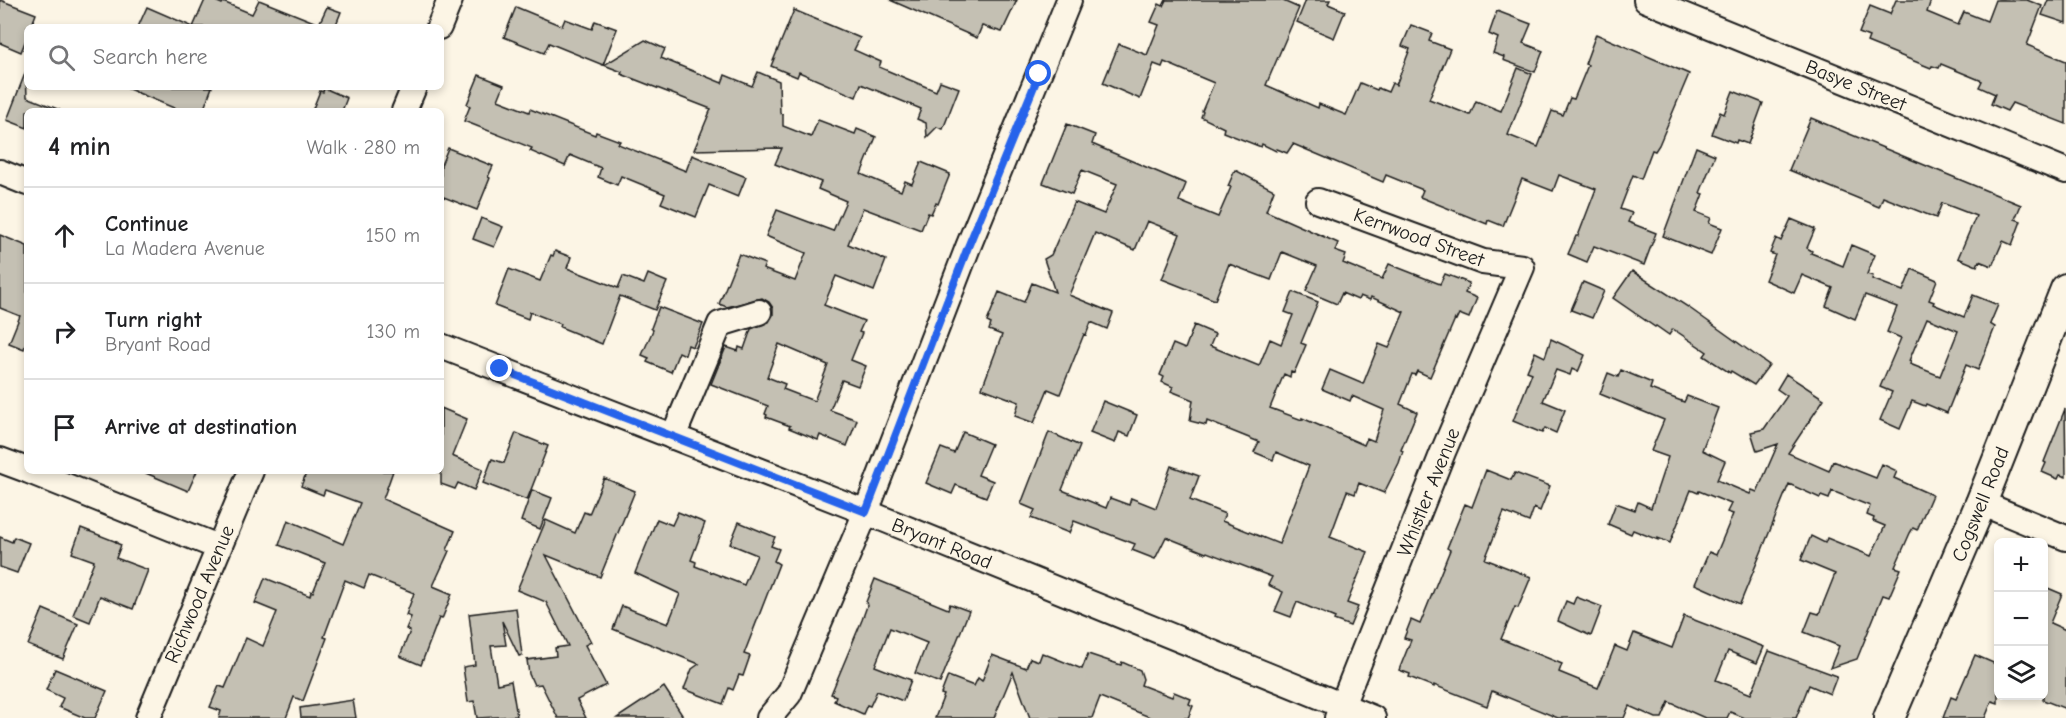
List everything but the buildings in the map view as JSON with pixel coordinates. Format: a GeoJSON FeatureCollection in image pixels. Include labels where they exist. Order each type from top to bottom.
{"type":"FeatureCollection","features":[{"type":"Feature","properties":{"kind":"street"},"geometry":{"type":"LineString","coordinates":[[440,24],[450,0]]}},
{"type":"Feature","properties":{"kind":"street"},"geometry":{"type":"LineString","coordinates":[[769,718],[789,694],[866,512],[968,247],[1069,0]]}},
{"type":"Feature","properties":{"kind":"street","name":"Basye Street"},"geometry":{"type":"LineString","coordinates":[[1646,0],[2066,171]]}},
{"type":"Feature","properties":{"kind":"street"},"geometry":{"type":"LineString","coordinates":[[405,108],[413,90]]}},
{"type":"Feature","properties":{"kind":"street"},"geometry":{"type":"LineString","coordinates":[[0,172],[24,182]]}},
{"type":"Feature","properties":{"kind":"street","name":"Kerrwood Street"},"geometry":{"type":"LineString","coordinates":[[1318,201],[1483,262],[1522,267]]}},
{"type":"Feature","properties":{"kind":"street","name":"Whistler Avenue"},"geometry":{"type":"LineString","coordinates":[[1340,712],[1443,452],[1522,267]]}},
{"type":"Feature","properties":{"kind":"street","name":"Cogswell Road"},"geometry":{"type":"LineString","coordinates":[[1889,718],[1981,503],[2066,289]]}},
{"type":"Feature","properties":{"kind":"street"},"geometry":{"type":"LineString","coordinates":[[673,437],[720,324],[759,312]]}},
{"type":"Feature","properties":{"kind":"street","name":"Bryant Road"},"geometry":{"type":"LineString","coordinates":[[444,347],[866,512],[1340,712],[1373,718]]}},
{"type":"Feature","properties":{"kind":"street"},"geometry":{"type":"LineString","coordinates":[[0,460],[24,469]]}},
{"type":"Feature","properties":{"kind":"street"},"geometry":{"type":"LineString","coordinates":[[36,474],[218,547]]}},
{"type":"Feature","properties":{"kind":"street","name":"Richwood Avenue"},"geometry":{"type":"LineString","coordinates":[[148,718],[250,474]]}},
{"type":"Feature","properties":{"kind":"street"},"geometry":{"type":"LineString","coordinates":[[1981,503],[2066,538]]}},
{"type":"Feature","properties":{"kind":"route"},"geometry":{"type":"LineString","coordinates":[[500,369],[866,512],[968,247],[1039,74]]}}]}
